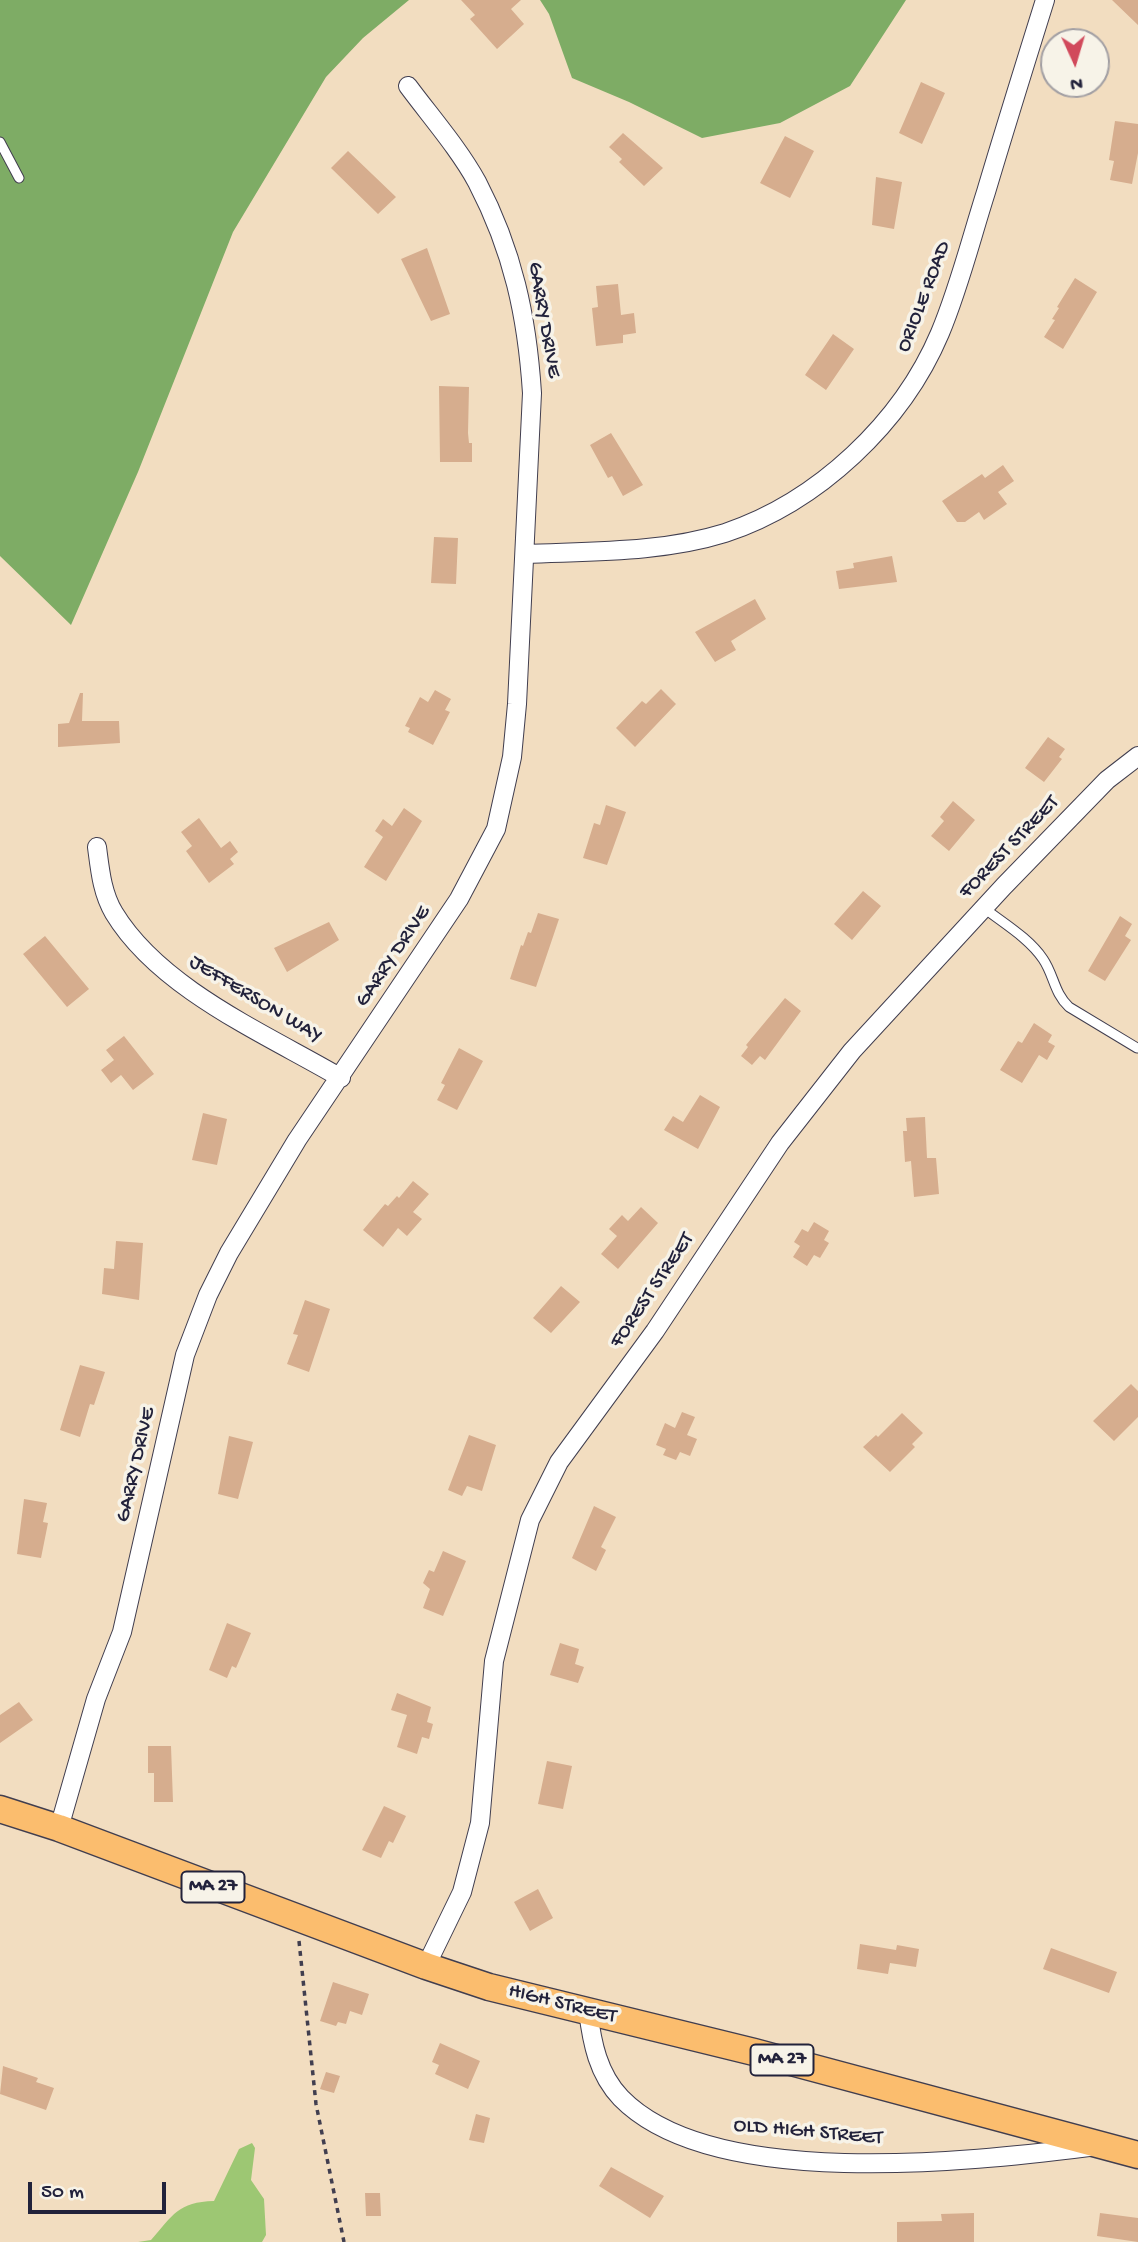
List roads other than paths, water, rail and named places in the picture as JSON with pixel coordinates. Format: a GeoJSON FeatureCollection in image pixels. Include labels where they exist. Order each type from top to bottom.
{"type":"FeatureCollection","features":[{"type":"Feature","properties":{"kind":"main road","name":"HIGH STREET"},"geometry":{"type":"LineString","coordinates":[[0,1809],[59,1828],[296,1918],[489,1987],[754,2052],[1138,2155]]}},
{"type":"Feature","properties":{"kind":"street","name":"ORIOLE ROAD"},"geometry":{"type":"LineString","coordinates":[[525,554],[661,546],[724,533],[782,507],[836,469],[862,446],[905,395],[939,335],[1045,0]]}},
{"type":"Feature","properties":{"kind":"street","name":"GARRY DRIVE"},"geometry":{"type":"LineString","coordinates":[[59,1828],[96,1699],[121,1632],[185,1355],[229,1253],[297,1140],[459,900],[496,829],[512,757],[532,393],[529,350],[517,279],[476,180],[408,86]]}},
{"type":"Feature","properties":{"kind":"street","name":"FOREST STREET"},"geometry":{"type":"LineString","coordinates":[[426,1966],[462,1892],[480,1823],[494,1661],[530,1520],[542,1491],[559,1462],[664,1319],[780,1143],[852,1052],[984,908],[1107,780],[1138,756]]}},
{"type":"Feature","properties":{"kind":"street","name":"JEFFERSON WAY"},"geometry":{"type":"LineString","coordinates":[[97,847],[107,898],[125,929],[148,955],[180,984],[341,1078]]}},
{"type":"Feature","properties":{"kind":"street","name":"OLD HIGH STREET"},"geometry":{"type":"LineString","coordinates":[[588,2011],[593,2048],[606,2078],[622,2098],[674,2136],[705,2145],[768,2156],[832,2162],[919,2164],[999,2158],[1099,2145]]}},
{"type":"Feature","properties":{"kind":"lane"},"geometry":{"type":"LineString","coordinates":[[0,142],[19,178]]}},
{"type":"Feature","properties":{"kind":"lane"},"geometry":{"type":"LineString","coordinates":[[984,908],[1034,948],[1049,970],[1060,999],[1137,1048]]}}]}
